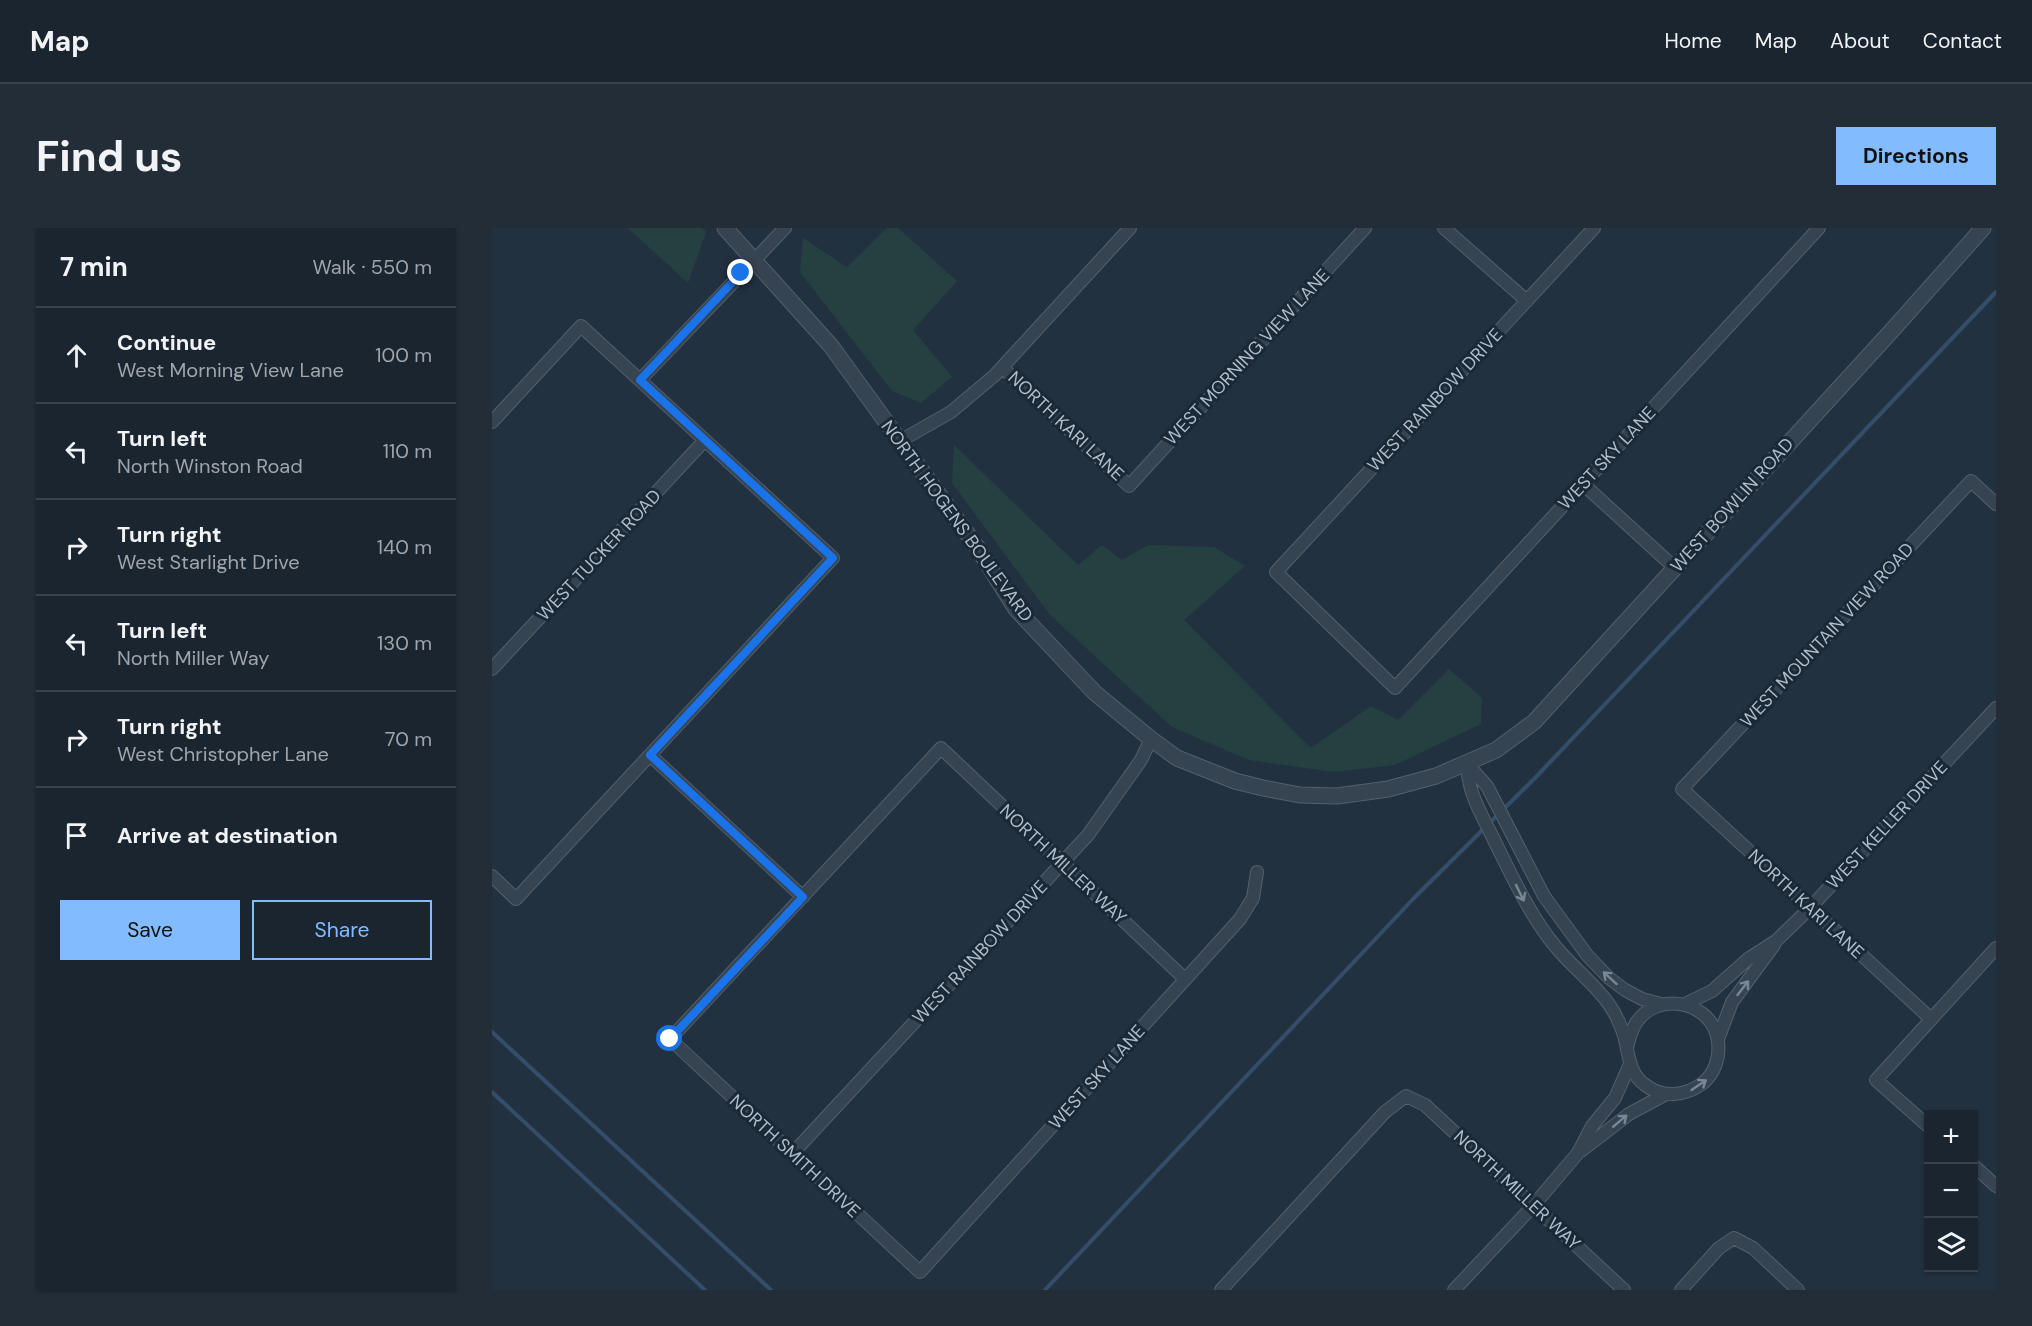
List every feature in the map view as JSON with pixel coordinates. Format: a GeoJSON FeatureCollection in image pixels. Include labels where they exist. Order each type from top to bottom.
{"type":"FeatureCollection","features":[{"type":"Feature","properties":{"kind":"street","name":"NORTH HOGENS BOULEVARD"},"geometry":{"type":"LineString","coordinates":[[725,228],[831,346],[977,547],[1016,609],[1095,693],[1177,758],[1235,781],[1300,795],[1337,796],[1388,789],[1436,776],[1466,763]]}},
{"type":"Feature","properties":{"kind":"street"},"geometry":{"type":"LineString","coordinates":[[640,380],[785,228]]}},
{"type":"Feature","properties":{"kind":"street"},"geometry":{"type":"LineString","coordinates":[[900,441],[951,412],[1002,367],[1130,228]]}},
{"type":"Feature","properties":{"kind":"street","name":"WEST MORNING VIEW LANE"},"geometry":{"type":"LineString","coordinates":[[1129,486],[1365,228]]}},
{"type":"Feature","properties":{"kind":"street"},"geometry":{"type":"LineString","coordinates":[[1444,228],[1527,301]]}},
{"type":"Feature","properties":{"kind":"street","name":"WEST RAINBOW DRIVE"},"geometry":{"type":"LineString","coordinates":[[1395,688],[1276,572],[1594,228]]}},
{"type":"Feature","properties":{"kind":"street","name":"WEST SKY LANE"},"geometry":{"type":"LineString","coordinates":[[1395,688],[1819,228]]}},
{"type":"Feature","properties":{"kind":"street","name":"WEST BOWLIN ROAD"},"geometry":{"type":"LineString","coordinates":[[1466,763],[1496,750],[1534,722],[1983,228]]}},
{"type":"Feature","properties":{"kind":"street"},"geometry":{"type":"LineString","coordinates":[[492,422],[581,326],[833,558],[516,899],[492,876]]}},
{"type":"Feature","properties":{"kind":"street","name":"NORTH KARI LANE"},"geometry":{"type":"LineString","coordinates":[[1002,367],[1129,486]]}},
{"type":"Feature","properties":{"kind":"street","name":"WEST TUCKER ROAD"},"geometry":{"type":"LineString","coordinates":[[492,669],[705,440]]}},
{"type":"Feature","properties":{"kind":"street","name":"WEST MOUNTAIN VIEW ROAD"},"geometry":{"type":"LineString","coordinates":[[1682,789],[1971,481],[1996,504]]}},
{"type":"Feature","properties":{"kind":"street"},"geometry":{"type":"LineString","coordinates":[[1583,484],[1675,568]]}},
{"type":"Feature","properties":{"kind":"street","name":"WEST KELLER DRIVE"},"geometry":{"type":"LineString","coordinates":[[1685,1004],[1712,991],[1748,959],[1776,941],[1810,908],[1996,708]]}},
{"type":"Feature","properties":{"kind":"street","name":"WEST RAINBOW DRIVE"},"geometry":{"type":"LineString","coordinates":[[793,1153],[1095,826],[1141,760],[1151,739]]}},
{"type":"Feature","properties":{"kind":"street","name":"NORTH MILLER WAY"},"geometry":{"type":"LineString","coordinates":[[803,897],[941,748],[1185,979]]}},
{"type":"Feature","properties":{"kind":"street"},"geometry":{"type":"LineString","coordinates":[[650,755],[803,897]]}},
{"type":"Feature","properties":{"kind":"street"},"geometry":{"type":"LineString","coordinates":[[1466,763],[1487,786],[1544,896],[1587,955],[1609,978],[1642,999],[1661,1004],[1685,1004],[1697,1009],[1707,1017],[1718,1040],[1719,1054],[1715,1068],[1706,1080],[1688,1091],[1666,1094],[1629,1114],[1578,1153]]}},
{"type":"Feature","properties":{"kind":"street"},"geometry":{"type":"LineString","coordinates":[[1466,763],[1473,795],[1525,902],[1548,937],[1608,1002],[1618,1021],[1630,1065],[1644,1084],[1654,1091],[1666,1094]]}},
{"type":"Feature","properties":{"kind":"street","name":"NORTH KARI LANE"},"geometry":{"type":"LineString","coordinates":[[1682,789],[1931,1019]]}},
{"type":"Feature","properties":{"kind":"street","name":"WEST SKY LANE"},"geometry":{"type":"LineString","coordinates":[[920,1272],[1240,919],[1253,898],[1257,872]]}},
{"type":"Feature","properties":{"kind":"street","name":"NORTH SMITH DRIVE"},"geometry":{"type":"LineString","coordinates":[[803,897],[670,1039],[920,1272]]}},
{"type":"Feature","properties":{"kind":"street","name":"WEST KELLER DRIVE"},"geometry":{"type":"LineString","coordinates":[[1718,1040],[1732,1002],[1776,941]]}},
{"type":"Feature","properties":{"kind":"street"},"geometry":{"type":"LineString","coordinates":[[1924,1122],[1876,1080],[1996,948]]}},
{"type":"Feature","properties":{"kind":"street"},"geometry":{"type":"LineString","coordinates":[[1627,1048],[1630,1034],[1637,1020],[1661,1004]]}},
{"type":"Feature","properties":{"kind":"street"},"geometry":{"type":"LineString","coordinates":[[1454,1290],[1533,1206],[1578,1153],[1592,1126],[1615,1098],[1630,1065]]}},
{"type":"Feature","properties":{"kind":"street","name":"NORTH MILLER WAY"},"geometry":{"type":"LineString","coordinates":[[1221,1290],[1385,1112],[1406,1096],[1425,1105],[1624,1290]]}},
{"type":"Feature","properties":{"kind":"street"},"geometry":{"type":"LineString","coordinates":[[1978,1170],[1996,1186]]}},
{"type":"Feature","properties":{"kind":"street"},"geometry":{"type":"LineString","coordinates":[[1681,1290],[1719,1248],[1734,1238],[1753,1248],[1798,1290]]}},
{"type":"Feature","properties":{"kind":"green space"},"geometry":{"type":"Polygon","coordinates":[[[628,228],[702,228],[706,232],[688,283],[628,228]]]}},
{"type":"Feature","properties":{"kind":"green space"},"geometry":{"type":"Polygon","coordinates":[[[887,228],[898,228],[957,281],[913,330],[952,377],[921,403],[892,391],[800,272],[803,238],[847,267],[887,228]]]}},
{"type":"Feature","properties":{"kind":"green space"},"geometry":{"type":"Polygon","coordinates":[[[954,445],[1078,565],[1102,545],[1122,560],[1148,545],[1214,547],[1245,566],[1184,620],[1311,748],[1371,706],[1398,720],[1449,669],[1482,698],[1481,724],[1395,765],[1334,772],[1249,760],[1172,727],[1050,615],[952,483],[954,445]]]}},
{"type":"Feature","properties":{"kind":"waterway"},"geometry":{"type":"LineString","coordinates":[[1045,1290],[1414,898],[1535,778],[1996,292]]}},
{"type":"Feature","properties":{"kind":"waterway"},"geometry":{"type":"LineString","coordinates":[[492,1032],[771,1290]]}},
{"type":"Feature","properties":{"kind":"waterway"},"geometry":{"type":"LineString","coordinates":[[492,1092],[705,1290]]}},
{"type":"Feature","properties":{"kind":"route"},"geometry":{"type":"LineString","coordinates":[[670,1039],[803,897],[650,755],[833,558],[640,380],[741,273]]}}]}
